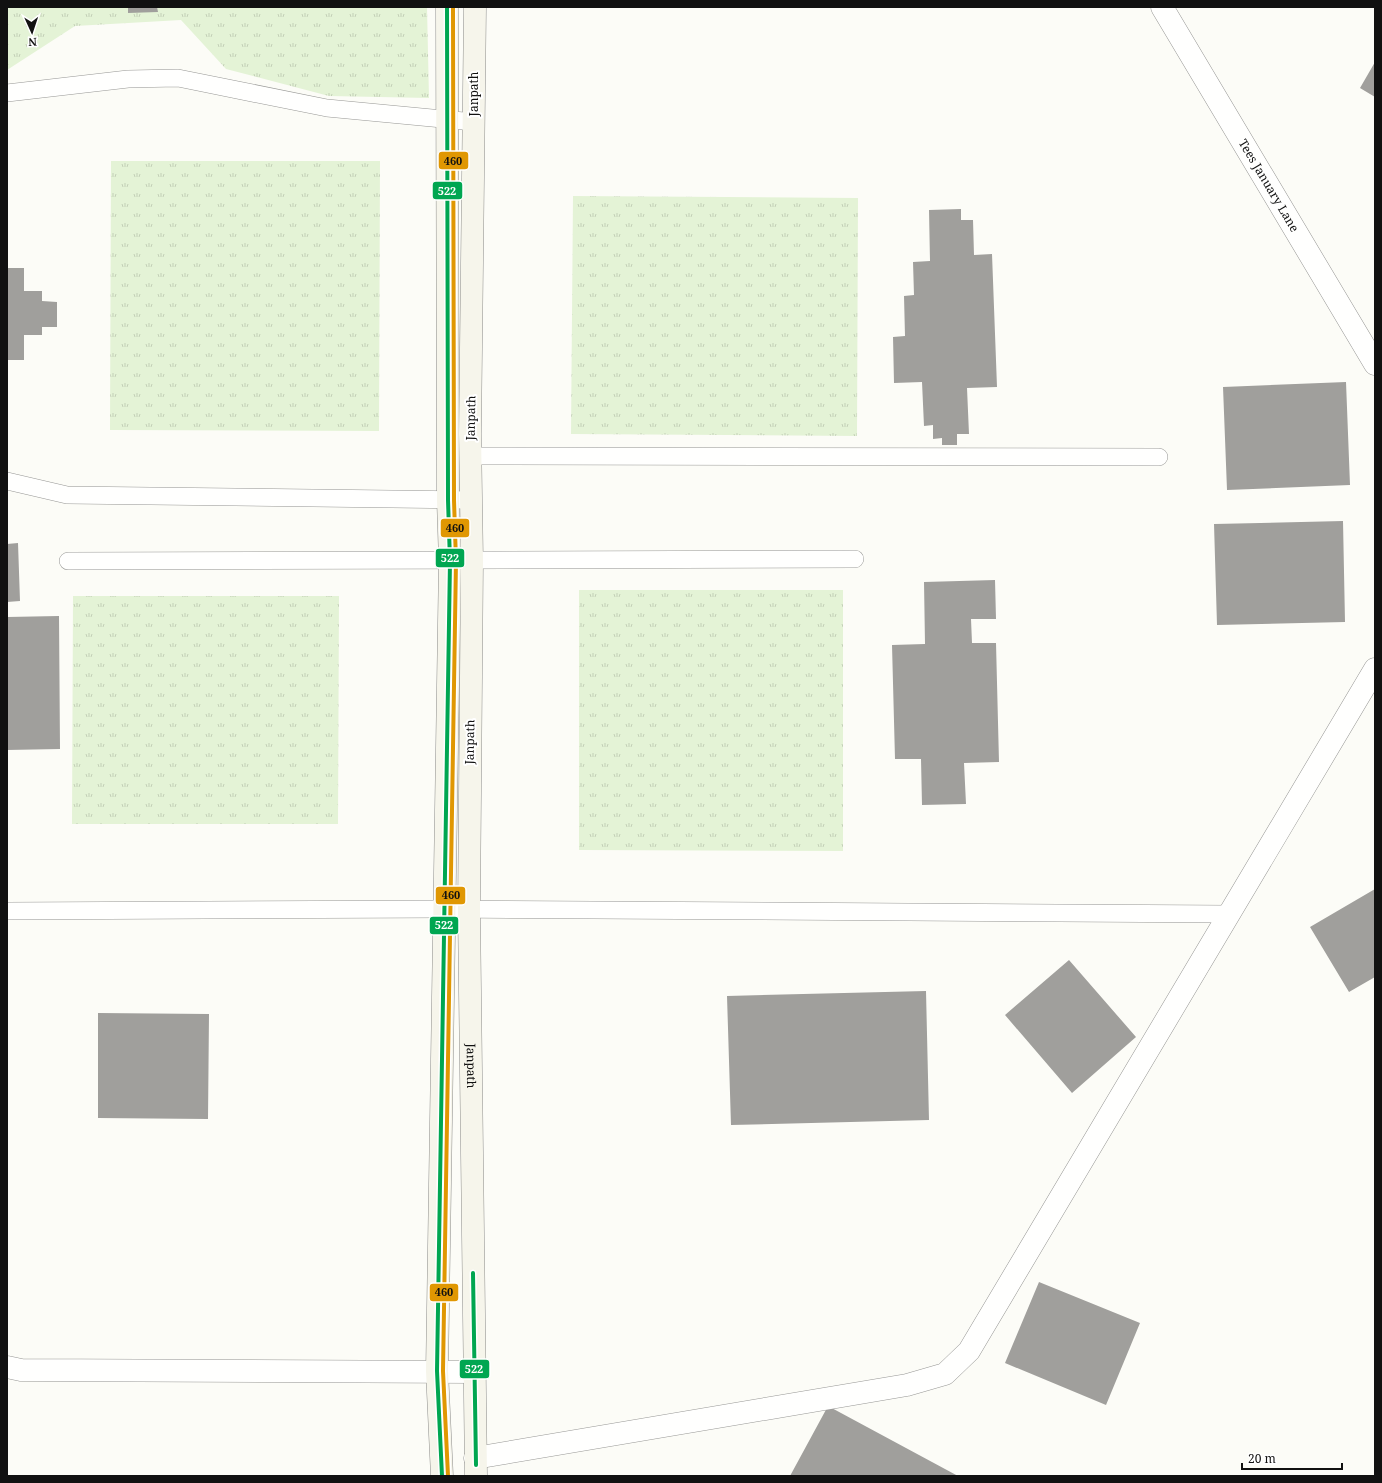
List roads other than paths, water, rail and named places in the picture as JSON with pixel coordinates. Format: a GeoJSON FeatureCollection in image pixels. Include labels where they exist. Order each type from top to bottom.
{"type":"FeatureCollection","features":[{"type":"Feature","properties":{"kind":"main road","name":"Janpath"},"geometry":{"type":"LineString","coordinates":[[442,1476],[437,1372],[450,561],[448,500],[446,7]]}},
{"type":"Feature","properties":{"kind":"main road","name":"Janpath"},"geometry":{"type":"LineString","coordinates":[[475,7],[470,456],[472,560],[469,910],[476,1467]]}},
{"type":"Feature","properties":{"kind":"street","name":"Tees January Lane"},"geometry":{"type":"LineString","coordinates":[[1166,8],[1375,364]]}},
{"type":"Feature","properties":{"kind":"street"},"geometry":{"type":"LineString","coordinates":[[476,1467],[907,1385],[946,1374],[969,1351],[1375,669]]}},
{"type":"Feature","properties":{"kind":"street"},"geometry":{"type":"LineString","coordinates":[[7,1367],[21,1370],[474,1372]]}},
{"type":"Feature","properties":{"kind":"lane"},"geometry":{"type":"LineString","coordinates":[[7,93],[128,79],[178,78],[327,108],[474,122]]}},
{"type":"Feature","properties":{"kind":"lane"},"geometry":{"type":"LineString","coordinates":[[470,456],[1159,457]]}},
{"type":"Feature","properties":{"kind":"lane"},"geometry":{"type":"LineString","coordinates":[[7,481],[67,495],[471,500]]}},
{"type":"Feature","properties":{"kind":"lane"},"geometry":{"type":"LineString","coordinates":[[68,561],[855,559]]}},
{"type":"Feature","properties":{"kind":"lane"},"geometry":{"type":"LineString","coordinates":[[7,911],[444,909],[1229,914]]}}]}
